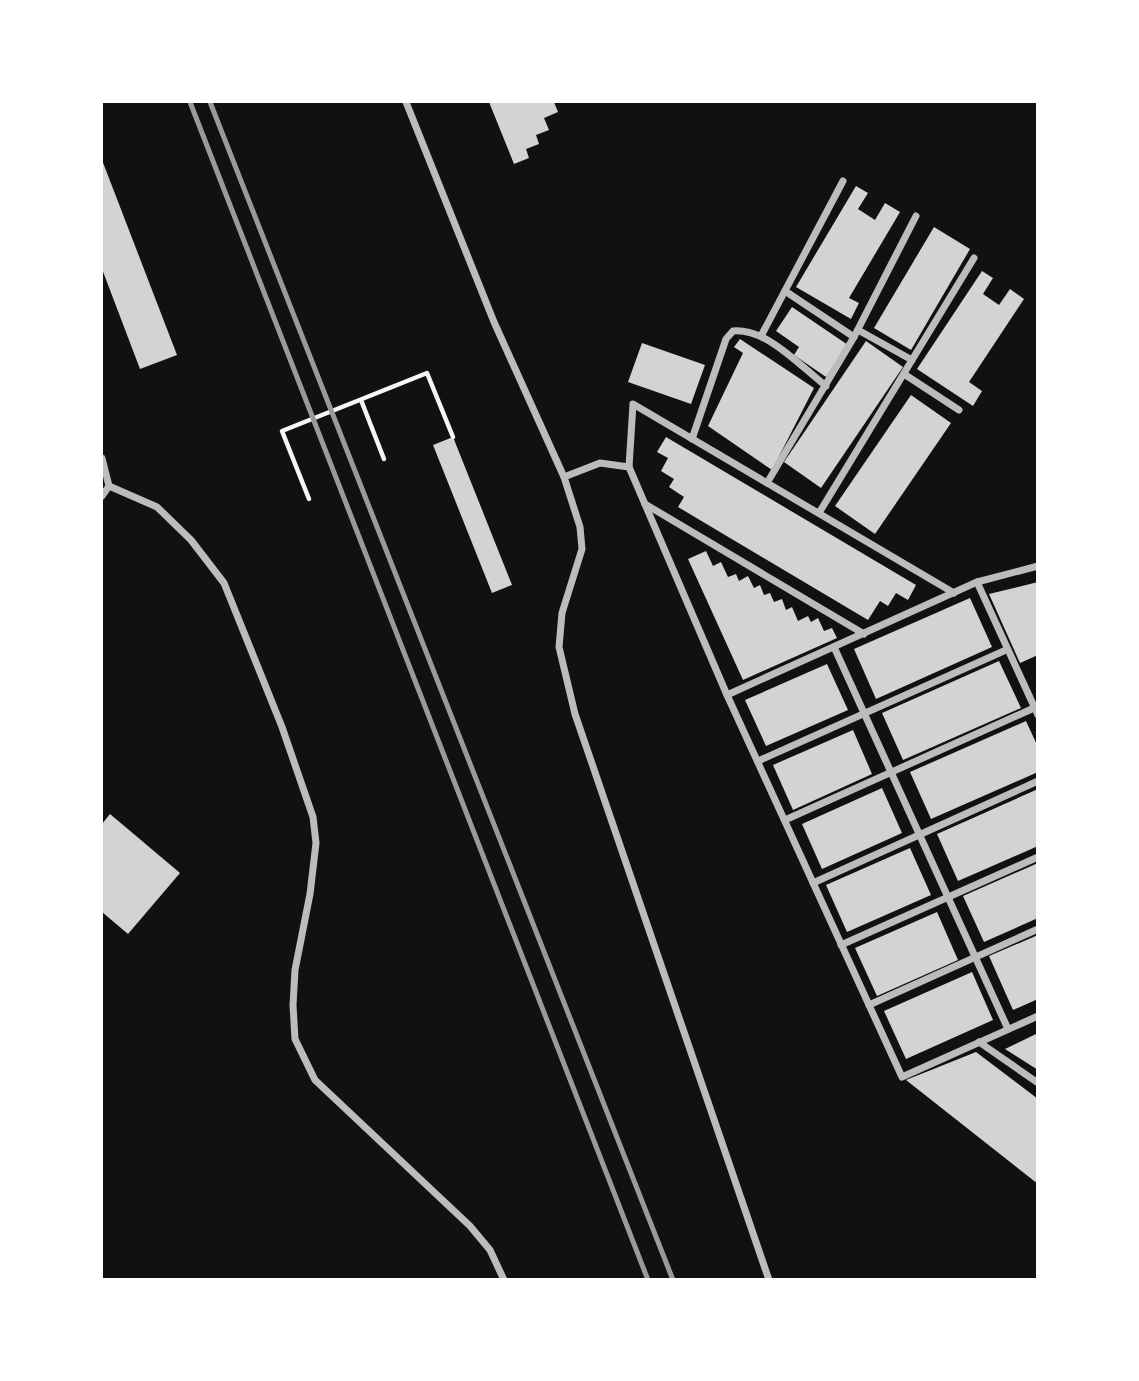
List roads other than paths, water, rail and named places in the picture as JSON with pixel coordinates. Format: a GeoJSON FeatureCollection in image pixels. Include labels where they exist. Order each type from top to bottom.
{"type":"FeatureCollection","features":[{"type":"Feature","properties":{"kind":"street"},"geometry":{"type":"LineString","coordinates":[[406,102],[494,323],[564,477],[580,527],[582,549],[562,613],[559,647],[575,714],[769,1279]]}},
{"type":"Feature","properties":{"kind":"street"},"geometry":{"type":"LineString","coordinates":[[761,336],[843,181]]}},
{"type":"Feature","properties":{"kind":"street"},"geometry":{"type":"LineString","coordinates":[[767,483],[856,333],[916,216]]}},
{"type":"Feature","properties":{"kind":"street"},"geometry":{"type":"LineString","coordinates":[[819,513],[974,258]]}},
{"type":"Feature","properties":{"kind":"street"},"geometry":{"type":"LineString","coordinates":[[785,291],[856,333],[912,360]]}},
{"type":"Feature","properties":{"kind":"street"},"geometry":{"type":"LineString","coordinates":[[692,439],[726,339],[733,331],[747,330],[761,336],[826,386]]}},
{"type":"Feature","properties":{"kind":"street"},"geometry":{"type":"LineString","coordinates":[[904,374],[959,410]]}},
{"type":"Feature","properties":{"kind":"street"},"geometry":{"type":"LineString","coordinates":[[954,593],[633,404],[629,467],[727,695],[902,1077],[1038,1016]]}},
{"type":"Feature","properties":{"kind":"street"},"geometry":{"type":"LineString","coordinates":[[102,458],[109,486],[102,496]]}},
{"type":"Feature","properties":{"kind":"street"},"geometry":{"type":"LineString","coordinates":[[564,477],[600,463],[629,467]]}},
{"type":"Feature","properties":{"kind":"street"},"geometry":{"type":"LineString","coordinates":[[109,486],[157,507],[191,540],[224,583],[282,727],[313,817],[316,843],[310,894],[295,970],[293,1005],[295,1039],[315,1080],[470,1226],[490,1250],[504,1279]]}},
{"type":"Feature","properties":{"kind":"street"},"geometry":{"type":"LineString","coordinates":[[644,504],[864,634]]}},
{"type":"Feature","properties":{"kind":"street"},"geometry":{"type":"LineString","coordinates":[[727,695],[977,582],[1038,566]]}},
{"type":"Feature","properties":{"kind":"street"},"geometry":{"type":"LineString","coordinates":[[785,820],[1036,711],[977,582]]}},
{"type":"Feature","properties":{"kind":"street"},"geometry":{"type":"LineString","coordinates":[[834,647],[1008,1029]]}},
{"type":"Feature","properties":{"kind":"street"},"geometry":{"type":"LineString","coordinates":[[758,761],[1006,650]]}},
{"type":"Feature","properties":{"kind":"street"},"geometry":{"type":"LineString","coordinates":[[813,883],[1038,782]]}},
{"type":"Feature","properties":{"kind":"street"},"geometry":{"type":"LineString","coordinates":[[841,945],[1038,857]]}},
{"type":"Feature","properties":{"kind":"street"},"geometry":{"type":"LineString","coordinates":[[869,1005],[1038,929]]}},
{"type":"Feature","properties":{"kind":"street"},"geometry":{"type":"LineString","coordinates":[[979,1042],[1038,1083]]}},
{"type":"Feature","properties":{"kind":"railway"},"geometry":{"type":"LineString","coordinates":[[190,102],[648,1280]]}},
{"type":"Feature","properties":{"kind":"railway"},"geometry":{"type":"LineString","coordinates":[[210,102],[673,1280]]}}]}
